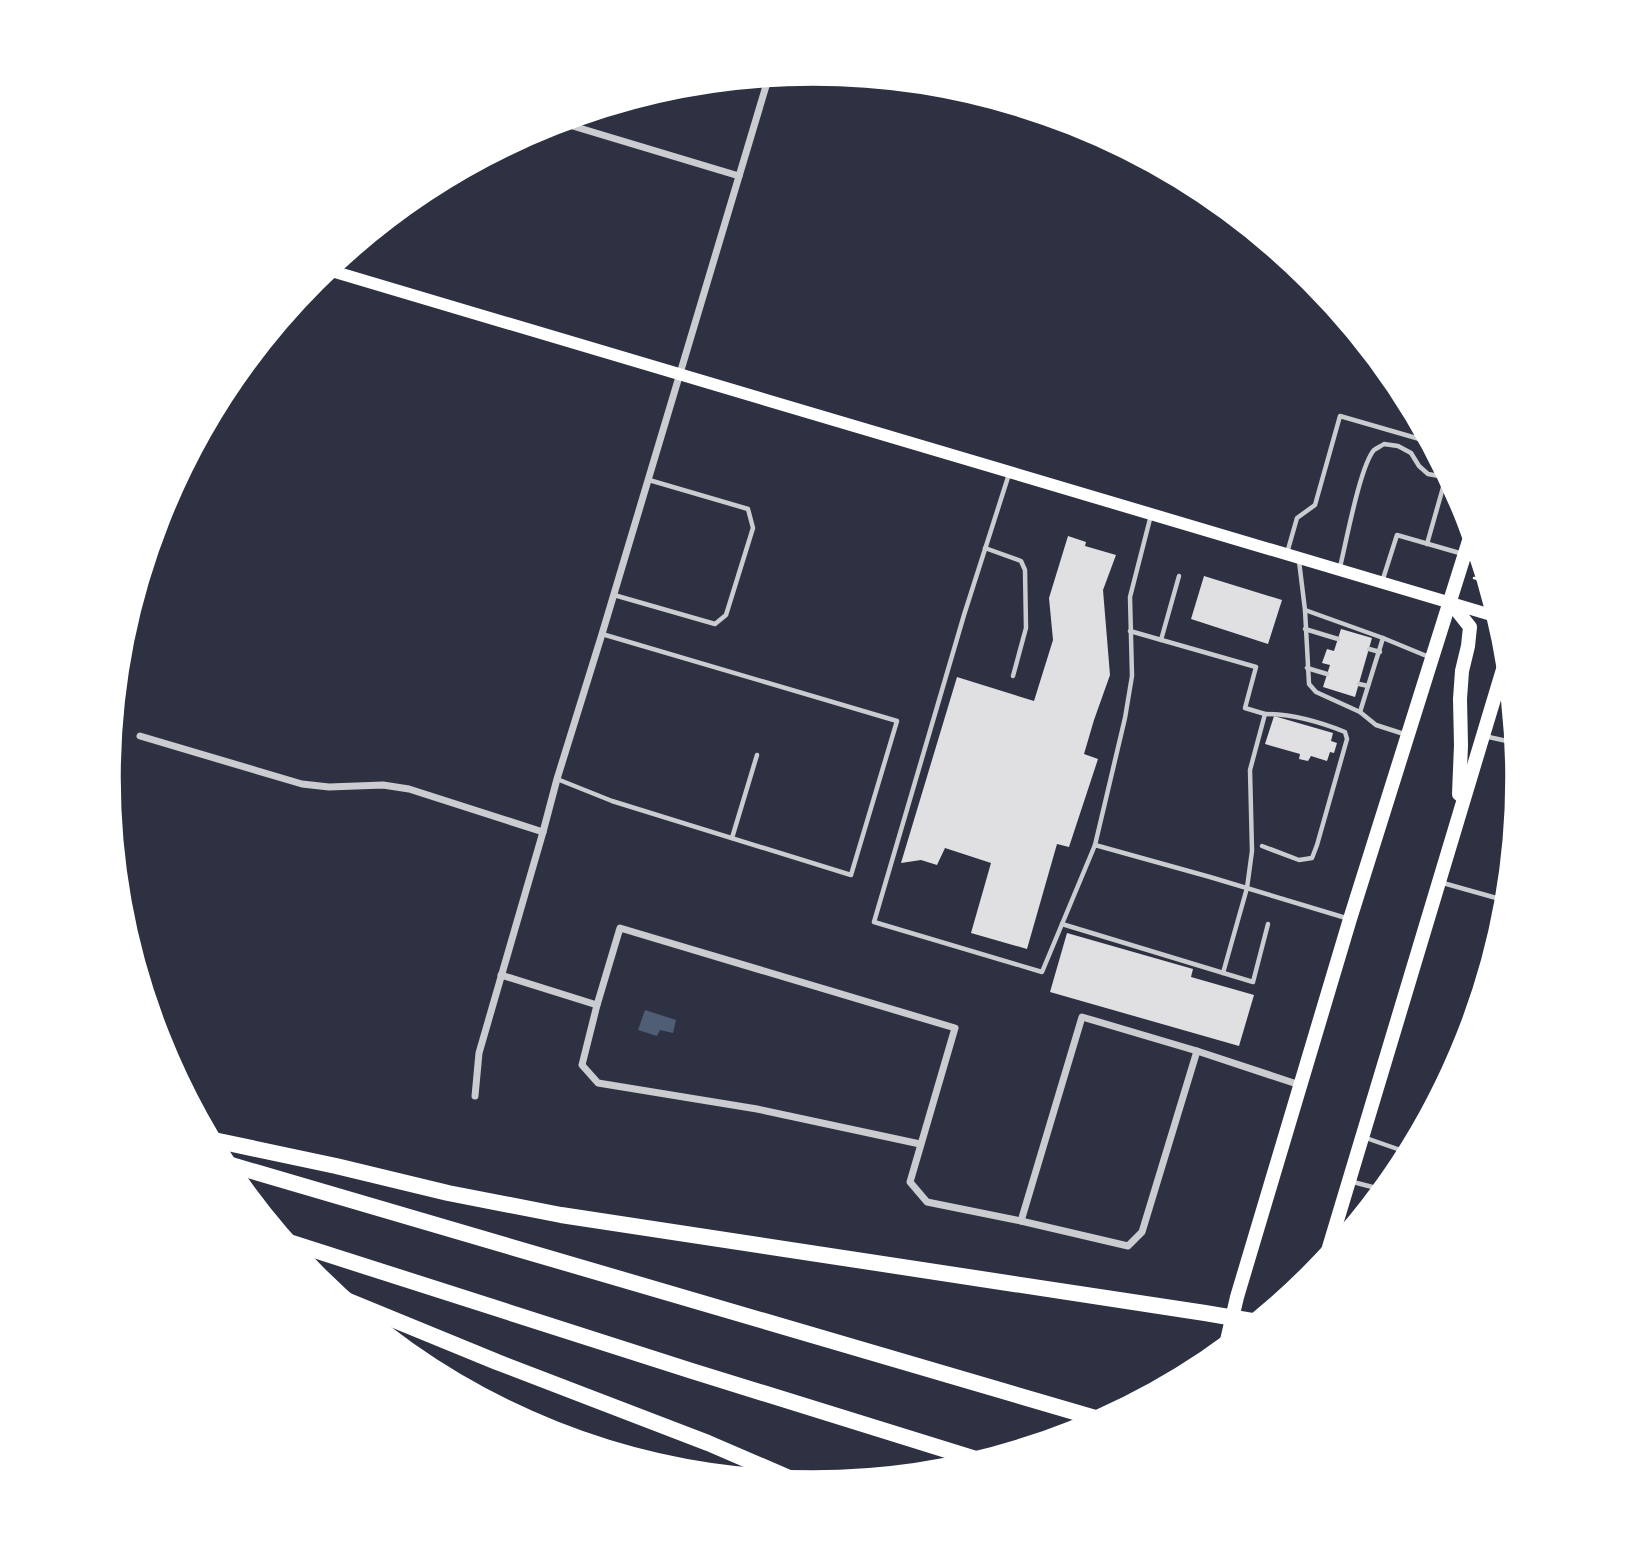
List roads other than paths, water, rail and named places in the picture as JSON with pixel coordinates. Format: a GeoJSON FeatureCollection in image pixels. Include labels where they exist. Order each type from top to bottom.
{"type":"FeatureCollection","features":[{"type":"Feature","properties":{"kind":"highway"},"geometry":{"type":"LineString","coordinates":[[222,1142],[448,1193],[561,1215],[1247,1320]]}},
{"type":"Feature","properties":{"kind":"highway"},"geometry":{"type":"LineString","coordinates":[[238,1167],[1087,1415]]}},
{"type":"Feature","properties":{"kind":"highway"},"geometry":{"type":"LineString","coordinates":[[300,1245],[963,1455]]}},
{"type":"Feature","properties":{"kind":"highway"},"geometry":{"type":"LineString","coordinates":[[365,1308],[773,1471]]}},
{"type":"Feature","properties":{"kind":"main road"},"geometry":{"type":"LineString","coordinates":[[337,273],[1487,613]]}},
{"type":"Feature","properties":{"kind":"main road"},"geometry":{"type":"LineString","coordinates":[[1229,1333],[1237,1297],[1350,919],[1467,547]]}},
{"type":"Feature","properties":{"kind":"main road"},"geometry":{"type":"LineString","coordinates":[[1451,603],[1471,627],[1462,671],[1461,781],[1453,837]]}},
{"type":"Feature","properties":{"kind":"main road"},"geometry":{"type":"LineString","coordinates":[[1333,1238],[1500,680]]}},
{"type":"Feature","properties":{"kind":"street"},"geometry":{"type":"LineString","coordinates":[[475,1096],[479,1053],[557,779],[766,85]]}},
{"type":"Feature","properties":{"kind":"street"},"geometry":{"type":"LineString","coordinates":[[575,127],[738,176]]}},
{"type":"Feature","properties":{"kind":"street"},"geometry":{"type":"LineString","coordinates":[[141,736],[302,784],[329,787],[383,785],[410,789],[543,832]]}},
{"type":"Feature","properties":{"kind":"street"},"geometry":{"type":"LineString","coordinates":[[920,1144],[757,1109],[598,1083],[582,1065],[620,928],[955,1028],[911,1182],[927,1202],[1128,1245],[1142,1232],[1197,1051]]}},
{"type":"Feature","properties":{"kind":"street"},"geometry":{"type":"LineString","coordinates":[[501,975],[597,1005]]}},
{"type":"Feature","properties":{"kind":"street"},"geometry":{"type":"LineString","coordinates":[[1021,1221],[1082,1017],[1300,1085]]}},
{"type":"Feature","properties":{"kind":"lane"},"geometry":{"type":"LineString","coordinates":[[1409,735],[1376,725],[1360,712],[1316,692],[1308,684],[1305,610],[1292,556],[1297,518],[1315,505],[1340,416],[1418,439]]}},
{"type":"Feature","properties":{"kind":"lane"},"geometry":{"type":"LineString","coordinates":[[1339,570],[1358,492],[1367,463],[1374,451],[1384,444],[1398,446],[1412,453],[1427,474],[1437,476]]}},
{"type":"Feature","properties":{"kind":"lane"},"geometry":{"type":"LineString","coordinates":[[1009,472],[874,922],[1042,972],[1095,845],[1125,718],[1132,676],[1130,597],[1152,514]]}},
{"type":"Feature","properties":{"kind":"lane"},"geometry":{"type":"LineString","coordinates":[[614,594],[715,624],[726,615],[753,528],[748,509],[648,480]]}},
{"type":"Feature","properties":{"kind":"lane"},"geometry":{"type":"LineString","coordinates":[[1427,544],[1444,490]]}},
{"type":"Feature","properties":{"kind":"lane"},"geometry":{"type":"LineString","coordinates":[[1382,582],[1397,536],[1465,555]]}},
{"type":"Feature","properties":{"kind":"lane"},"geometry":{"type":"LineString","coordinates":[[985,548],[1021,561],[1025,570],[1026,628],[1013,676]]}},
{"type":"Feature","properties":{"kind":"lane"},"geometry":{"type":"LineString","coordinates":[[1160,640],[1179,576]]}},
{"type":"Feature","properties":{"kind":"lane"},"geometry":{"type":"LineString","coordinates":[[1305,610],[1433,659]]}},
{"type":"Feature","properties":{"kind":"lane"},"geometry":{"type":"LineString","coordinates":[[1305,629],[1338,639]]}},
{"type":"Feature","properties":{"kind":"lane"},"geometry":{"type":"LineString","coordinates":[[1130,631],[1256,667],[1245,708],[1265,714],[1283,714],[1345,732],[1347,739],[1312,858],[1299,860],[1262,846]]}},
{"type":"Feature","properties":{"kind":"lane"},"geometry":{"type":"LineString","coordinates":[[557,779],[612,802],[851,875],[897,721],[602,634]]}},
{"type":"Feature","properties":{"kind":"lane"},"geometry":{"type":"LineString","coordinates":[[1360,712],[1383,638]]}},
{"type":"Feature","properties":{"kind":"lane"},"geometry":{"type":"LineString","coordinates":[[1369,649],[1380,652]]}},
{"type":"Feature","properties":{"kind":"lane"},"geometry":{"type":"LineString","coordinates":[[1307,668],[1327,674]]}},
{"type":"Feature","properties":{"kind":"lane"},"geometry":{"type":"LineString","coordinates":[[1359,684],[1368,686]]}},
{"type":"Feature","properties":{"kind":"lane"},"geometry":{"type":"LineString","coordinates":[[1223,973],[1247,888],[1252,851],[1250,770],[1265,714]]}},
{"type":"Feature","properties":{"kind":"lane"},"geometry":{"type":"LineString","coordinates":[[1483,735],[1506,741]]}},
{"type":"Feature","properties":{"kind":"lane"},"geometry":{"type":"LineString","coordinates":[[732,838],[757,755]]}},
{"type":"Feature","properties":{"kind":"lane"},"geometry":{"type":"LineString","coordinates":[[1095,845],[1350,919]]}},
{"type":"Feature","properties":{"kind":"lane"},"geometry":{"type":"LineString","coordinates":[[1439,882],[1496,898]]}},
{"type":"Feature","properties":{"kind":"lane"},"geometry":{"type":"LineString","coordinates":[[1062,924],[1253,982],[1268,924]]}},
{"type":"Feature","properties":{"kind":"lane"},"geometry":{"type":"LineString","coordinates":[[1362,1137],[1399,1150]]}},
{"type":"Feature","properties":{"kind":"lane"},"geometry":{"type":"LineString","coordinates":[[1349,1181],[1373,1187]]}},
{"type":"Feature","properties":{"kind":"water"},"geometry":{"type":"Polygon","coordinates":[[[645,1010],[676,1020],[673,1033],[660,1030],[657,1036],[638,1030],[645,1010]]]}}]}
